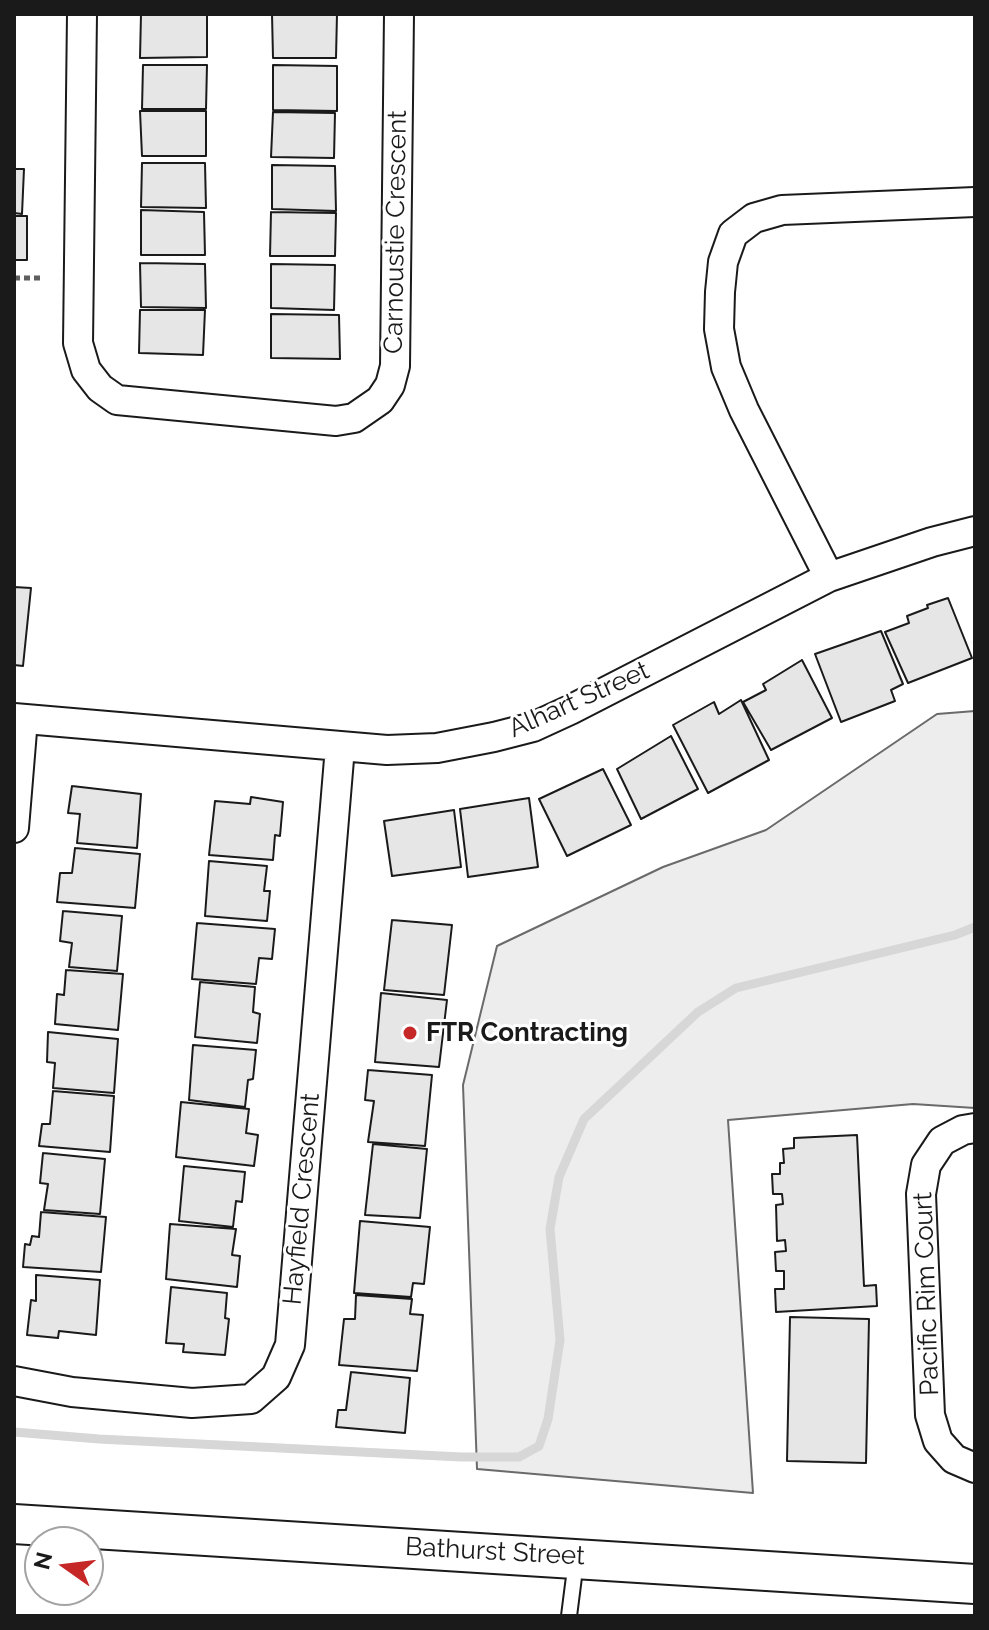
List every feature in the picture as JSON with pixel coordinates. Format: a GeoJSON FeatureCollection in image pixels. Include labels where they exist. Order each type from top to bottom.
{"type":"FeatureCollection","features":[{"type":"Feature","properties":{"kind":"main road","name":"Bathurst Street"},"geometry":{"type":"LineString","coordinates":[[14,1524],[975,1584]]}},
{"type":"Feature","properties":{"kind":"street","name":"Carnoustie Crescent"},"geometry":{"type":"LineString","coordinates":[[82,14],[78,343],[86,370],[100,388],[117,400],[336,421],[354,418],[380,400],[390,385],[395,366],[399,14]]}},
{"type":"Feature","properties":{"kind":"street"},"geometry":{"type":"LineString","coordinates":[[829,577],[744,410],[726,367],[719,329],[720,292],[723,262],[733,234],[754,218],[782,210],[975,202]]}},
{"type":"Feature","properties":{"kind":"street","name":"Alhart Street"},"geometry":{"type":"LineString","coordinates":[[18,718],[387,750],[437,748],[494,737],[533,727],[829,577],[932,542],[975,531]]}},
{"type":"Feature","properties":{"kind":"street"},"geometry":{"type":"LineString","coordinates":[[14,828],[18,718]]}},
{"type":"Feature","properties":{"kind":"street","name":"Hayfield Crescent"},"geometry":{"type":"LineString","coordinates":[[14,1381],[72,1392],[192,1403],[251,1399],[276,1377],[290,1345],[340,747]]}},
{"type":"Feature","properties":{"kind":"street","name":"Pacific Rim Court"},"geometry":{"type":"LineString","coordinates":[[975,1128],[963,1130],[942,1141],[926,1165],[921,1194],[930,1415],[938,1441],[954,1459],[975,1468]]}},
{"type":"Feature","properties":{"kind":"lane"},"geometry":{"type":"LineString","coordinates":[[569,1616],[577,1557]]}},
{"type":"Feature","properties":{"kind":"path"},"geometry":{"type":"LineString","coordinates":[[14,278],[43,278]]}},
{"type":"Feature","properties":{"kind":"shaded area"},"geometry":{"type":"Polygon","coordinates":[[[975,711],[975,1108],[913,1104],[728,1120],[753,1493],[477,1469],[463,1085],[497,946],[663,867],[766,830],[937,714],[975,711]]]}},
{"type":"Feature","properties":{"kind":"building"},"geometry":{"type":"Polygon","coordinates":[[[141,14],[207,14],[207,57],[140,58],[141,14]]]}},
{"type":"Feature","properties":{"kind":"building"},"geometry":{"type":"Polygon","coordinates":[[[272,14],[337,14],[336,58],[273,58],[272,14]]]}},
{"type":"Feature","properties":{"kind":"building"},"geometry":{"type":"Polygon","coordinates":[[[143,65],[207,65],[206,109],[142,109],[143,65]]]}},
{"type":"Feature","properties":{"kind":"building"},"geometry":{"type":"Polygon","coordinates":[[[273,65],[337,66],[337,111],[273,110],[273,65]]]}},
{"type":"Feature","properties":{"kind":"building"},"geometry":{"type":"Polygon","coordinates":[[[140,111],[206,111],[206,156],[142,156],[140,111]]]}},
{"type":"Feature","properties":{"kind":"building"},"geometry":{"type":"Polygon","coordinates":[[[273,112],[335,113],[334,158],[271,157],[273,112]]]}},
{"type":"Feature","properties":{"kind":"building"},"geometry":{"type":"Polygon","coordinates":[[[142,163],[205,163],[206,208],[141,207],[142,163]]]}},
{"type":"Feature","properties":{"kind":"building"},"geometry":{"type":"Polygon","coordinates":[[[272,165],[335,166],[336,211],[272,209],[272,165]]]}},
{"type":"Feature","properties":{"kind":"building"},"geometry":{"type":"Polygon","coordinates":[[[14,169],[24,169],[22,214],[14,213],[14,169]]]}},
{"type":"Feature","properties":{"kind":"building"},"geometry":{"type":"Polygon","coordinates":[[[141,210],[204,212],[205,255],[141,255],[141,210]]]}},
{"type":"Feature","properties":{"kind":"building"},"geometry":{"type":"Polygon","coordinates":[[[271,212],[336,213],[335,256],[270,256],[271,212]]]}},
{"type":"Feature","properties":{"kind":"building"},"geometry":{"type":"Polygon","coordinates":[[[14,216],[27,216],[27,260],[14,260],[14,216]]]}},
{"type":"Feature","properties":{"kind":"building"},"geometry":{"type":"Polygon","coordinates":[[[140,263],[205,264],[206,308],[141,307],[140,263]]]}},
{"type":"Feature","properties":{"kind":"building"},"geometry":{"type":"Polygon","coordinates":[[[271,264],[335,265],[334,310],[271,308],[271,264]]]}},
{"type":"Feature","properties":{"kind":"building"},"geometry":{"type":"Polygon","coordinates":[[[140,310],[205,310],[203,355],[139,353],[140,310]]]}},
{"type":"Feature","properties":{"kind":"building"},"geometry":{"type":"Polygon","coordinates":[[[271,314],[339,315],[340,359],[271,358],[271,314]]]}},
{"type":"Feature","properties":{"kind":"building"},"geometry":{"type":"Polygon","coordinates":[[[14,587],[31,588],[23,666],[14,665],[14,587]]]}},
{"type":"Feature","properties":{"kind":"building"},"geometry":{"type":"Polygon","coordinates":[[[948,598],[972,658],[908,683],[885,632],[909,623],[907,616],[928,608],[927,605],[948,598]]]}},
{"type":"Feature","properties":{"kind":"building"},"geometry":{"type":"Polygon","coordinates":[[[881,631],[903,684],[891,690],[895,701],[841,722],[815,654],[881,631]]]}},
{"type":"Feature","properties":{"kind":"building"},"geometry":{"type":"Polygon","coordinates":[[[802,660],[832,718],[771,750],[743,702],[766,690],[763,684],[802,660]]]}},
{"type":"Feature","properties":{"kind":"building"},"geometry":{"type":"Polygon","coordinates":[[[741,700],[769,760],[708,793],[673,725],[714,702],[719,714],[741,700]]]}},
{"type":"Feature","properties":{"kind":"building"},"geometry":{"type":"Polygon","coordinates":[[[671,736],[698,789],[641,819],[617,769],[671,736]]]}},
{"type":"Feature","properties":{"kind":"building"},"geometry":{"type":"Polygon","coordinates":[[[603,769],[631,825],[567,856],[539,799],[603,769]]]}},
{"type":"Feature","properties":{"kind":"building"},"geometry":{"type":"Polygon","coordinates":[[[72,786],[141,794],[137,848],[77,843],[80,814],[68,813],[72,786]]]}},
{"type":"Feature","properties":{"kind":"building"},"geometry":{"type":"Polygon","coordinates":[[[251,797],[283,802],[280,836],[275,835],[273,860],[209,855],[215,801],[250,804],[251,797]]]}},
{"type":"Feature","properties":{"kind":"building"},"geometry":{"type":"Polygon","coordinates":[[[529,798],[538,867],[468,877],[460,809],[529,798]]]}},
{"type":"Feature","properties":{"kind":"building"},"geometry":{"type":"Polygon","coordinates":[[[454,810],[461,867],[392,876],[384,821],[454,810]]]}},
{"type":"Feature","properties":{"kind":"building"},"geometry":{"type":"Polygon","coordinates":[[[75,848],[140,854],[135,908],[57,902],[60,873],[72,873],[75,848]]]}},
{"type":"Feature","properties":{"kind":"building"},"geometry":{"type":"Polygon","coordinates":[[[209,861],[267,866],[264,891],[270,891],[267,921],[205,916],[209,861]]]}},
{"type":"Feature","properties":{"kind":"building"},"geometry":{"type":"Polygon","coordinates":[[[63,911],[122,916],[117,971],[69,967],[72,943],[60,941],[63,911]]]}},
{"type":"Feature","properties":{"kind":"building"},"geometry":{"type":"Polygon","coordinates":[[[392,920],[452,925],[444,995],[384,990],[392,920]]]}},
{"type":"Feature","properties":{"kind":"building"},"geometry":{"type":"Polygon","coordinates":[[[197,923],[275,929],[272,959],[259,958],[256,984],[192,979],[197,923]]]}},
{"type":"Feature","properties":{"kind":"building"},"geometry":{"type":"Polygon","coordinates":[[[66,970],[123,974],[118,1030],[55,1024],[57,994],[64,995],[66,970]]]}},
{"type":"Feature","properties":{"kind":"building"},"geometry":{"type":"Polygon","coordinates":[[[200,982],[255,987],[253,1012],[260,1014],[257,1043],[195,1037],[200,982]]]}},
{"type":"Feature","properties":{"kind":"building"},"geometry":{"type":"Polygon","coordinates":[[[381,993],[447,1000],[439,1067],[375,1062],[381,993]]]}},
{"type":"Feature","properties":{"kind":"building"},"geometry":{"type":"Polygon","coordinates":[[[48,1032],[118,1039],[114,1093],[53,1088],[55,1063],[47,1062],[48,1032]]]}},
{"type":"Feature","properties":{"kind":"building"},"geometry":{"type":"Polygon","coordinates":[[[193,1045],[256,1050],[253,1079],[248,1080],[245,1107],[189,1100],[193,1045]]]}},
{"type":"Feature","properties":{"kind":"building"},"geometry":{"type":"Polygon","coordinates":[[[368,1070],[432,1075],[425,1146],[368,1142],[374,1101],[365,1100],[368,1070]]]}},
{"type":"Feature","properties":{"kind":"building"},"geometry":{"type":"Polygon","coordinates":[[[53,1091],[114,1096],[110,1152],[39,1146],[42,1124],[50,1124],[53,1091]]]}},
{"type":"Feature","properties":{"kind":"building"},"geometry":{"type":"Polygon","coordinates":[[[181,1102],[249,1109],[246,1133],[258,1135],[254,1166],[176,1157],[181,1102]]]}},
{"type":"Feature","properties":{"kind":"building"},"geometry":{"type":"Polygon","coordinates":[[[857,1135],[864,1286],[876,1285],[877,1306],[776,1312],[775,1289],[784,1289],[784,1271],[776,1271],[775,1252],[786,1251],[785,1240],[777,1241],[776,1205],[783,1204],[782,1194],[773,1194],[772,1174],[780,1174],[780,1163],[784,1163],[783,1149],[794,1148],[794,1138],[857,1135]]]}},
{"type":"Feature","properties":{"kind":"building"},"geometry":{"type":"Polygon","coordinates":[[[373,1144],[427,1149],[420,1218],[365,1215],[373,1144]]]}},
{"type":"Feature","properties":{"kind":"building"},"geometry":{"type":"Polygon","coordinates":[[[43,1153],[105,1159],[100,1214],[44,1210],[48,1184],[40,1183],[43,1153]]]}},
{"type":"Feature","properties":{"kind":"building"},"geometry":{"type":"Polygon","coordinates":[[[184,1166],[245,1172],[242,1202],[236,1201],[233,1227],[179,1221],[184,1166]]]}},
{"type":"Feature","properties":{"kind":"building"},"geometry":{"type":"Polygon","coordinates":[[[41,1212],[106,1217],[101,1272],[23,1267],[25,1244],[30,1245],[32,1236],[39,1237],[41,1212]]]}},
{"type":"Feature","properties":{"kind":"building"},"geometry":{"type":"Polygon","coordinates":[[[360,1221],[430,1227],[424,1284],[413,1283],[411,1297],[354,1293],[360,1221]]]}},
{"type":"Feature","properties":{"kind":"building"},"geometry":{"type":"Polygon","coordinates":[[[170,1224],[236,1229],[232,1255],[240,1256],[237,1287],[166,1279],[170,1224]]]}},
{"type":"Feature","properties":{"kind":"building"},"geometry":{"type":"Polygon","coordinates":[[[36,1275],[100,1280],[96,1335],[59,1331],[58,1338],[27,1335],[31,1300],[36,1301],[36,1275]]]}},
{"type":"Feature","properties":{"kind":"building"},"geometry":{"type":"Polygon","coordinates":[[[171,1287],[227,1293],[225,1318],[229,1319],[225,1355],[183,1352],[184,1344],[166,1343],[171,1287]]]}},
{"type":"Feature","properties":{"kind":"building"},"geometry":{"type":"Polygon","coordinates":[[[356,1295],[412,1299],[410,1314],[423,1315],[417,1371],[339,1365],[344,1319],[355,1319],[356,1295]]]}},
{"type":"Feature","properties":{"kind":"building"},"geometry":{"type":"Polygon","coordinates":[[[790,1317],[869,1319],[866,1463],[787,1461],[790,1317]]]}},
{"type":"Feature","properties":{"kind":"building"},"geometry":{"type":"Polygon","coordinates":[[[351,1372],[410,1378],[405,1433],[336,1427],[338,1410],[346,1410],[351,1372]]]}},
{"type":"Feature","properties":{"kind":"waterway"},"geometry":{"type":"LineString","coordinates":[[14,1432],[461,1457],[519,1457],[539,1446],[548,1419],[560,1340],[550,1229],[559,1177],[584,1119],[698,1012],[736,988],[955,935],[975,927]]}},
{"type":"Feature","properties":{"kind":"place","name":"FTR Contracting"},"geometry":{"type":"Point","coordinates":[410,1033]}}]}
